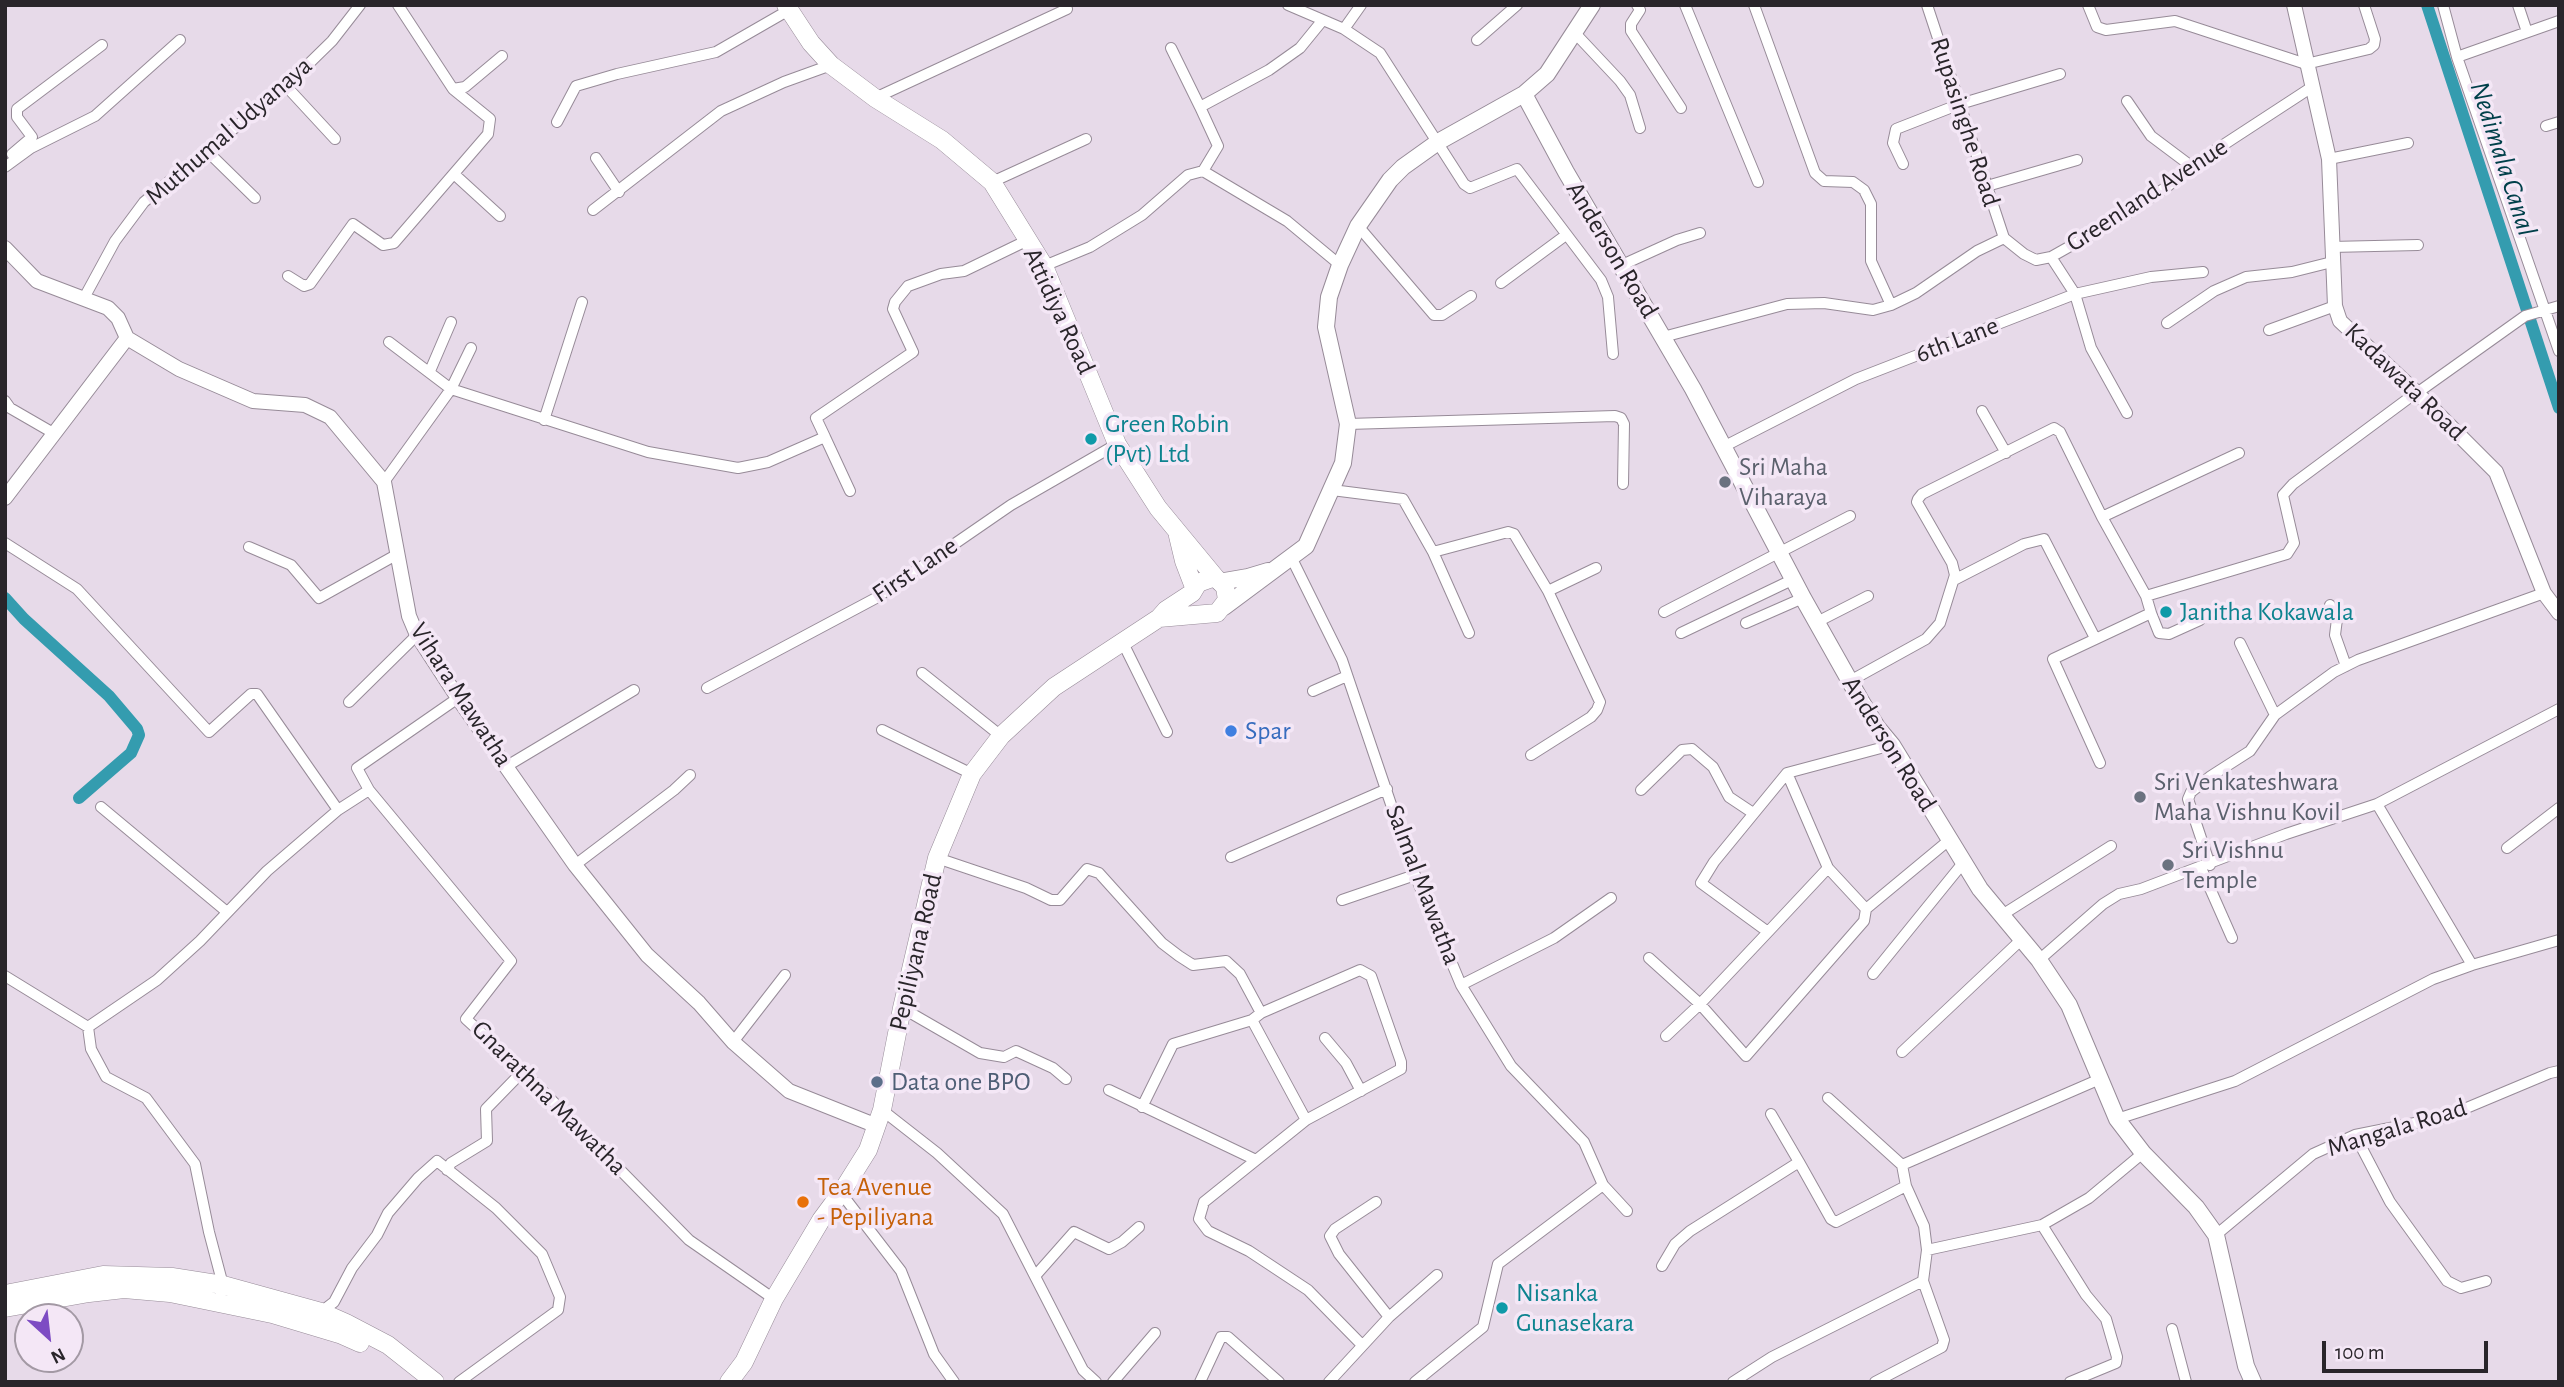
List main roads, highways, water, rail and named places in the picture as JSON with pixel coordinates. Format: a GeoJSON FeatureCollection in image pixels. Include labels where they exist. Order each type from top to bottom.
{"type":"FeatureCollection","features":[{"type":"Feature","properties":{"kind":"main road"},"geometry":{"type":"LineString","coordinates":[[1159,618],[1216,610],[1254,587],[1306,546],[1343,463],[1348,424],[1326,327],[1329,297],[1339,265],[1359,226],[1390,180],[1403,167],[1438,142],[1524,94],[1547,74],[1592,5]]}},
{"type":"Feature","properties":{"kind":"main road","name":"Attidiya Road"},"geometry":{"type":"LineString","coordinates":[[787,8],[811,43],[831,65],[874,98],[942,141],[992,182],[1026,241],[1044,266],[1117,444],[1158,508],[1217,579]]}},
{"type":"Feature","properties":{"kind":"main road","name":"Anderson Road"},"geometry":{"type":"LineString","coordinates":[[1524,94],[1566,172],[1663,337],[1803,598],[1877,727],[1892,745],[1948,841],[1980,889],[2039,960],[2069,1005],[2116,1119],[2143,1153],[2196,1207],[2217,1235],[2246,1366],[2253,1382]]}},
{"type":"Feature","properties":{"kind":"main road"},"geometry":{"type":"LineString","coordinates":[[1177,532],[1193,590],[1192,601],[1201,612],[1216,610],[1227,600],[1224,587],[1217,579]]}},
{"type":"Feature","properties":{"kind":"main road"},"geometry":{"type":"LineString","coordinates":[[1193,590],[1207,579],[1248,577],[1274,569]]}},
{"type":"Feature","properties":{"kind":"main road","name":"Pepiliyana Road"},"geometry":{"type":"LineString","coordinates":[[729,1382],[744,1362],[774,1299],[821,1220],[868,1150],[880,1118],[937,858],[972,775],[1001,736],[1054,687],[1159,618],[1193,590]]}},
{"type":"Feature","properties":{"kind":"main road"},"geometry":{"type":"LineString","coordinates":[[5,1294],[103,1275],[172,1277],[272,1314],[342,1335],[400,1366],[418,1382]]}},
{"type":"Feature","properties":{"kind":"main road"},"geometry":{"type":"LineString","coordinates":[[5,1308],[124,1289],[221,1294],[321,1312],[388,1345],[435,1382]]}},
{"type":"Feature","properties":{"kind":"waterway","name":"Nedimala Canal"},"geometry":{"type":"LineString","coordinates":[[2427,5],[2559,408]]}},
{"type":"Feature","properties":{"kind":"waterway"},"geometry":{"type":"LineString","coordinates":[[5,598],[24,619],[109,696],[137,729],[139,735],[131,753],[79,798]]}},
{"type":"Feature","properties":{"kind":"place","name":"Green Robin (Pvt) Ltd"},"geometry":{"type":"Point","coordinates":[1091,439]}},
{"type":"Feature","properties":{"kind":"place","name":"Sri Maha Viharaya"},"geometry":{"type":"Point","coordinates":[1725,482]}},
{"type":"Feature","properties":{"kind":"place","name":"Janitha Kokawala"},"geometry":{"type":"Point","coordinates":[2166,612]}},
{"type":"Feature","properties":{"kind":"place","name":"Spar"},"geometry":{"type":"Point","coordinates":[1231,731]}},
{"type":"Feature","properties":{"kind":"place","name":"Sri Venkateshwara Maha Vishnu Kovil"},"geometry":{"type":"Point","coordinates":[2140,797]}},
{"type":"Feature","properties":{"kind":"place","name":"Sri Vishnu Temple"},"geometry":{"type":"Point","coordinates":[2168,865]}},
{"type":"Feature","properties":{"kind":"place","name":"Data one BPO"},"geometry":{"type":"Point","coordinates":[877,1082]}},
{"type":"Feature","properties":{"kind":"place","name":"Tea Avenue - Pepiliyana"},"geometry":{"type":"Point","coordinates":[803,1202]}},
{"type":"Feature","properties":{"kind":"place","name":"Nisanka Gunasekara"},"geometry":{"type":"Point","coordinates":[1502,1308]}}]}
